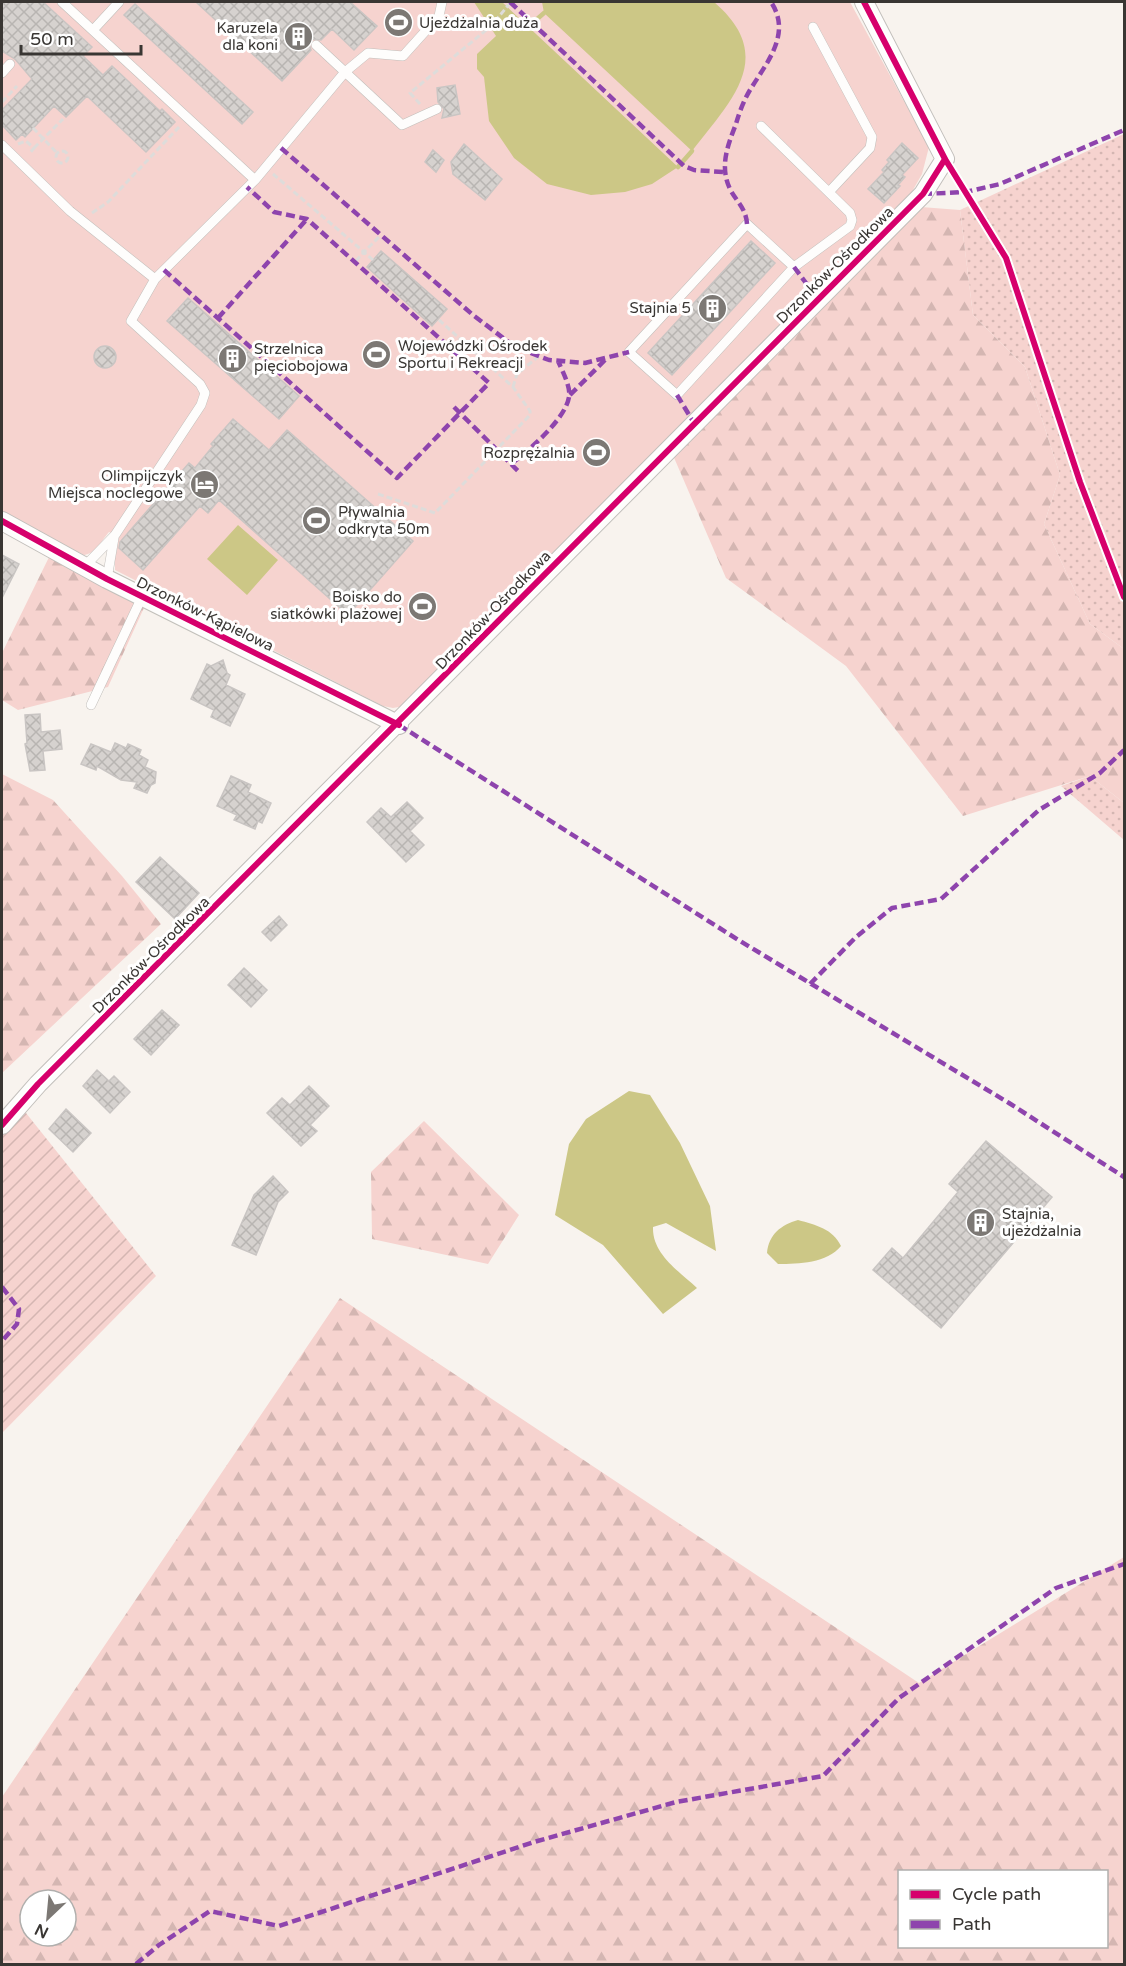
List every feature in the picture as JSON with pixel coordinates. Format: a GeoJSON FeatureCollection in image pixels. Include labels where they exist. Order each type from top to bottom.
{"type":"FeatureCollection","features":[{"type":"Feature","properties":{"kind":"street","name":"Drzonków-Ośrodkowa"},"geometry":{"type":"LineString","coordinates":[[2,1125],[46,1076],[399,724],[500,619],[924,194],[945,159],[864,2]]}},
{"type":"Feature","properties":{"kind":"street","name":"Drzonków-Kąpielowa"},"geometry":{"type":"LineString","coordinates":[[2,521],[142,597],[399,724]]}},
{"type":"Feature","properties":{"kind":"lane"},"geometry":{"type":"LineString","coordinates":[[62,2],[94,29],[255,180]]}},
{"type":"Feature","properties":{"kind":"lane"},"geometry":{"type":"LineString","coordinates":[[94,29],[119,2]]}},
{"type":"Feature","properties":{"kind":"lane"},"geometry":{"type":"LineString","coordinates":[[84,567],[115,536],[201,405],[205,393],[200,384],[131,321],[155,279],[255,180],[345,72],[368,52],[403,56],[439,16],[442,2]]}},
{"type":"Feature","properties":{"kind":"lane"},"geometry":{"type":"LineString","coordinates":[[813,27],[872,137],[870,148],[829,192]]}},
{"type":"Feature","properties":{"kind":"lane"},"geometry":{"type":"LineString","coordinates":[[316,45],[402,126],[433,111]]}},
{"type":"Feature","properties":{"kind":"lane"},"geometry":{"type":"LineString","coordinates":[[2,73],[10,64]]}},
{"type":"Feature","properties":{"kind":"lane"},"geometry":{"type":"LineString","coordinates":[[761,126],[850,213],[852,220],[850,226],[794,267],[677,395],[629,352],[747,224],[794,267]]}},
{"type":"Feature","properties":{"kind":"lane"},"geometry":{"type":"LineString","coordinates":[[4,152],[70,211],[155,279]]}},
{"type":"Feature","properties":{"kind":"lane"},"geometry":{"type":"LineString","coordinates":[[107,579],[115,536]]}},
{"type":"Feature","properties":{"kind":"lane"},"geometry":{"type":"LineString","coordinates":[[91,705],[142,597]]}},
{"type":"Feature","properties":{"kind":"path"},"geometry":{"type":"LineString","coordinates":[[433,111],[410,93],[491,26],[512,3]]}},
{"type":"Feature","properties":{"kind":"path"},"geometry":{"type":"LineString","coordinates":[[2,102],[17,86]]}},
{"type":"Feature","properties":{"kind":"path"},"geometry":{"type":"LineString","coordinates":[[88,215],[104,205],[188,118]]}},
{"type":"Feature","properties":{"kind":"path"},"geometry":{"type":"LineString","coordinates":[[34,148],[63,119]]}},
{"type":"Feature","properties":{"kind":"path"},"geometry":{"type":"LineString","coordinates":[[33,128],[57,153]]}},
{"type":"Feature","properties":{"kind":"path"},"geometry":{"type":"LineString","coordinates":[[265,167],[374,260]]}},
{"type":"Feature","properties":{"kind":"path"},"geometry":{"type":"LineString","coordinates":[[104,205],[110,210]]}},
{"type":"Feature","properties":{"kind":"path"},"geometry":{"type":"LineString","coordinates":[[355,262],[381,235]]}},
{"type":"Feature","properties":{"kind":"path"},"geometry":{"type":"LineString","coordinates":[[378,495],[435,513],[530,415],[530,411],[513,387],[438,319]]}},
{"type":"Feature","properties":{"kind":"path"},"geometry":{"type":"LineString","coordinates":[[513,387],[517,374],[539,356]]}},
{"type":"Feature","properties":{"kind":"green space","name":"Wojewódzki Ośrodek Sportu i Rekreacji"},"geometry":{"type":"Polygon","coordinates":[[[2,2],[850,2],[929,147],[922,174],[909,197],[404,706],[393,708],[383,706],[115,570],[115,535],[109,532],[96,549],[84,555],[2,513],[2,2]]]}},
{"type":"Feature","properties":{"kind":"green space"},"geometry":{"type":"Polygon","coordinates":[[[1124,134],[1124,649],[1090,624],[1044,524],[1060,475],[1025,367],[973,315],[960,210],[1124,134]]]}},
{"type":"Feature","properties":{"kind":"green space"},"geometry":{"type":"Polygon","coordinates":[[[921,207],[960,210],[973,315],[1025,367],[1060,475],[1044,524],[1090,624],[1124,649],[1124,803],[1090,776],[963,816],[846,666],[726,578],[672,453],[921,207]]]}},
{"type":"Feature","properties":{"kind":"green space"},"geometry":{"type":"Polygon","coordinates":[[[53,549],[148,599],[108,687],[18,710],[2,700],[2,653],[53,549]]]}},
{"type":"Feature","properties":{"kind":"green space"},"geometry":{"type":"Polygon","coordinates":[[[2,774],[53,800],[122,876],[161,924],[2,1073],[2,774]]]}},
{"type":"Feature","properties":{"kind":"green space"},"geometry":{"type":"Polygon","coordinates":[[[1090,776],[1124,803],[1124,840],[1061,786],[1090,776]]]}},
{"type":"Feature","properties":{"kind":"green space"},"geometry":{"type":"Polygon","coordinates":[[[22,1108],[156,1276],[2,1433],[2,1130],[22,1108]]]}},
{"type":"Feature","properties":{"kind":"green space"},"geometry":{"type":"Polygon","coordinates":[[[424,1121],[519,1215],[488,1264],[372,1239],[371,1172],[424,1121]]]}},
{"type":"Feature","properties":{"kind":"green space"},"geometry":{"type":"Polygon","coordinates":[[[340,1298],[919,1683],[1124,1557],[1124,1964],[2,1964],[2,1797],[340,1298]]]}},
{"type":"Feature","properties":{"kind":"shaded area"},"geometry":{"type":"Polygon","coordinates":[[[474,2],[502,2],[678,167],[652,184],[625,192],[591,195],[547,184],[514,158],[489,121],[484,77],[477,69],[477,54],[496,36],[474,2]]]}},
{"type":"Feature","properties":{"kind":"shaded area"},"geometry":{"type":"Polygon","coordinates":[[[542,2],[714,2],[733,22],[743,41],[745,60],[742,78],[721,114],[692,151],[544,13],[542,2]]]}},
{"type":"Feature","properties":{"kind":"shaded area"},"geometry":{"type":"Polygon","coordinates":[[[238,525],[278,560],[247,595],[207,559],[238,525]]]}},
{"type":"Feature","properties":{"kind":"shaded area"},"geometry":{"type":"Polygon","coordinates":[[[629,1091],[650,1095],[680,1143],[710,1206],[716,1251],[666,1223],[653,1227],[657,1246],[662,1254],[697,1288],[663,1314],[603,1245],[555,1215],[569,1144],[586,1119],[629,1091]]]}},
{"type":"Feature","properties":{"kind":"shaded area"},"geometry":{"type":"Polygon","coordinates":[[[798,1220],[829,1232],[841,1246],[835,1252],[820,1259],[803,1263],[778,1264],[767,1253],[770,1241],[781,1228],[798,1220]]]}},
{"type":"Feature","properties":{"kind":"building"},"geometry":{"type":"Polygon","coordinates":[[[2,2],[43,2],[92,47],[83,56],[103,75],[112,66],[175,122],[146,152],[87,96],[66,117],[54,106],[25,137],[22,134],[16,140],[2,125],[2,110],[32,79],[15,59],[2,51],[2,2]]]}},
{"type":"Feature","properties":{"kind":"building"},"geometry":{"type":"Polygon","coordinates":[[[196,2],[350,2],[377,26],[354,50],[332,29],[321,40],[313,39],[309,44],[311,50],[282,81],[196,2]]]}},
{"type":"Feature","properties":{"kind":"building"},"geometry":{"type":"Polygon","coordinates":[[[135,4],[253,112],[242,124],[124,15],[135,4]]]}},
{"type":"Feature","properties":{"kind":"building"},"geometry":{"type":"Polygon","coordinates":[[[455,85],[460,114],[442,118],[444,109],[438,102],[437,88],[455,85]]]}},
{"type":"Feature","properties":{"kind":"building"},"geometry":{"type":"Polygon","coordinates":[[[902,143],[918,158],[902,175],[905,177],[898,185],[900,186],[884,203],[868,189],[884,172],[882,170],[889,162],[887,160],[902,143]]]}},
{"type":"Feature","properties":{"kind":"building"},"geometry":{"type":"Polygon","coordinates":[[[464,144],[502,179],[485,200],[453,174],[451,162],[464,144]]]}},
{"type":"Feature","properties":{"kind":"building"},"geometry":{"type":"Polygon","coordinates":[[[433,150],[444,160],[436,172],[425,162],[433,150]]]}},
{"type":"Feature","properties":{"kind":"building","name":"Stajnia 5"},"geometry":{"type":"Polygon","coordinates":[[[751,241],[775,263],[672,375],[648,353],[751,241]]]}},
{"type":"Feature","properties":{"kind":"building"},"geometry":{"type":"Polygon","coordinates":[[[381,251],[447,309],[432,326],[367,267],[381,251]]]}},
{"type":"Feature","properties":{"kind":"building","name":"Strzelnica pięciobojowa"},"geometry":{"type":"Polygon","coordinates":[[[188,298],[299,396],[279,419],[167,321],[188,298]]]}},
{"type":"Feature","properties":{"kind":"building"},"geometry":{"type":"Polygon","coordinates":[[[105,346],[115,353],[116,357],[109,367],[105,368],[95,361],[94,357],[101,347],[105,346]]]}},
{"type":"Feature","properties":{"kind":"building","name":"Pływalnia odkryta 50m"},"geometry":{"type":"Polygon","coordinates":[[[233,419],[269,450],[287,430],[413,541],[348,615],[219,500],[208,513],[200,506],[143,570],[119,548],[120,542],[189,463],[195,468],[213,446],[211,444],[233,419]]]}},
{"type":"Feature","properties":{"kind":"building"},"geometry":{"type":"Polygon","coordinates":[[[2,555],[19,564],[2,598],[2,555]]]}},
{"type":"Feature","properties":{"kind":"building"},"geometry":{"type":"Polygon","coordinates":[[[223,660],[227,673],[230,675],[226,685],[245,694],[230,726],[211,717],[214,710],[191,699],[207,664],[211,666],[223,660]]]}},
{"type":"Feature","properties":{"kind":"building"},"geometry":{"type":"Polygon","coordinates":[[[40,714],[41,732],[60,730],[62,749],[43,751],[45,770],[30,771],[25,744],[27,743],[25,715],[40,714]]]}},
{"type":"Feature","properties":{"kind":"building"},"geometry":{"type":"Polygon","coordinates":[[[115,743],[126,748],[128,744],[141,750],[139,755],[148,760],[145,767],[156,772],[155,783],[151,785],[147,793],[134,788],[137,782],[121,780],[97,766],[96,770],[81,764],[91,744],[111,752],[115,743]]]}},
{"type":"Feature","properties":{"kind":"building"},"geometry":{"type":"Polygon","coordinates":[[[231,776],[251,785],[248,792],[271,803],[262,823],[258,821],[255,829],[234,820],[237,815],[217,806],[231,776]]]}},
{"type":"Feature","properties":{"kind":"building"},"geometry":{"type":"Polygon","coordinates":[[[407,802],[423,818],[410,831],[424,845],[406,862],[367,822],[381,808],[391,817],[407,802]]]}},
{"type":"Feature","properties":{"kind":"building"},"geometry":{"type":"Polygon","coordinates":[[[160,857],[199,893],[175,919],[136,882],[160,857]]]}},
{"type":"Feature","properties":{"kind":"building"},"geometry":{"type":"Polygon","coordinates":[[[279,916],[287,925],[271,941],[262,932],[279,916]]]}},
{"type":"Feature","properties":{"kind":"building"},"geometry":{"type":"Polygon","coordinates":[[[244,968],[267,990],[251,1007],[228,985],[244,968]]]}},
{"type":"Feature","properties":{"kind":"building"},"geometry":{"type":"Polygon","coordinates":[[[162,1010],[179,1025],[151,1055],[134,1039],[162,1010]]]}},
{"type":"Feature","properties":{"kind":"building"},"geometry":{"type":"Polygon","coordinates":[[[97,1070],[109,1081],[114,1076],[130,1092],[110,1113],[83,1086],[97,1070]]]}},
{"type":"Feature","properties":{"kind":"building"},"geometry":{"type":"Polygon","coordinates":[[[309,1086],[329,1106],[310,1125],[317,1131],[301,1146],[267,1113],[282,1098],[290,1105],[309,1086]]]}},
{"type":"Feature","properties":{"kind":"building"},"geometry":{"type":"Polygon","coordinates":[[[66,1109],[91,1133],[73,1152],[49,1129],[66,1109]]]}},
{"type":"Feature","properties":{"kind":"building","name":"Stajnia, ujeżdżalnia"},"geometry":{"type":"Polygon","coordinates":[[[986,1141],[1052,1197],[941,1328],[873,1270],[892,1248],[903,1258],[958,1192],[949,1184],[986,1141]]]}},
{"type":"Feature","properties":{"kind":"building"},"geometry":{"type":"Polygon","coordinates":[[[273,1176],[288,1192],[278,1202],[256,1255],[232,1245],[254,1195],[273,1176]]]}},
{"type":"Feature","properties":{"kind":"waterway"},"geometry":{"type":"LineString","coordinates":[[528,27],[544,13]]}},
{"type":"Feature","properties":{"kind":"waterway"},"geometry":{"type":"LineString","coordinates":[[678,167],[692,151]]}},
{"type":"Feature","properties":{"kind":"marked path"},"geometry":{"type":"LineString","coordinates":[[510,2],[684,166],[694,170],[723,172]]}},
{"type":"Feature","properties":{"kind":"marked path"},"geometry":{"type":"LineString","coordinates":[[747,224],[743,210],[727,182],[725,166],[730,141],[744,102],[775,48],[779,25],[771,2]]}},
{"type":"Feature","properties":{"kind":"marked path"},"geometry":{"type":"LineString","coordinates":[[923,194],[966,192],[1000,184],[1124,130]]}},
{"type":"Feature","properties":{"kind":"marked path"},"geometry":{"type":"LineString","coordinates":[[281,148],[473,315],[515,347],[549,360],[585,363],[629,352]]}},
{"type":"Feature","properties":{"kind":"marked path"},"geometry":{"type":"LineString","coordinates":[[164,270],[397,478],[489,383],[307,219],[274,212],[247,187]]}},
{"type":"Feature","properties":{"kind":"marked path"},"geometry":{"type":"LineString","coordinates":[[218,318],[307,219]]}},
{"type":"Feature","properties":{"kind":"marked path"},"geometry":{"type":"LineString","coordinates":[[794,267],[818,299]]}},
{"type":"Feature","properties":{"kind":"marked path"},"geometry":{"type":"LineString","coordinates":[[570,395],[606,359]]}},
{"type":"Feature","properties":{"kind":"marked path"},"geometry":{"type":"LineString","coordinates":[[511,464],[554,425],[566,406],[569,388],[558,361]]}},
{"type":"Feature","properties":{"kind":"marked path"},"geometry":{"type":"LineString","coordinates":[[677,395],[694,423]]}},
{"type":"Feature","properties":{"kind":"marked path"},"geometry":{"type":"LineString","coordinates":[[454,407],[518,471]]}},
{"type":"Feature","properties":{"kind":"marked path"},"geometry":{"type":"LineString","coordinates":[[399,725],[740,941],[1009,1103],[1124,1177]]}},
{"type":"Feature","properties":{"kind":"marked path"},"geometry":{"type":"LineString","coordinates":[[810,984],[856,937],[892,908],[941,899],[1039,810],[1100,773],[1124,750]]}},
{"type":"Feature","properties":{"kind":"marked path"},"geometry":{"type":"LineString","coordinates":[[2,1287],[19,1309],[17,1324],[2,1341]]}},
{"type":"Feature","properties":{"kind":"marked path"},"geometry":{"type":"LineString","coordinates":[[136,1964],[159,1945],[210,1911],[279,1926],[534,1842],[676,1802],[823,1776],[899,1698],[1056,1588],[1124,1564]]}},
{"type":"Feature","properties":{"kind":"cycle path"},"geometry":{"type":"LineString","coordinates":[[864,2],[945,159],[1006,258],[1080,482],[1124,597]]}},
{"type":"Feature","properties":{"kind":"cycle path"},"geometry":{"type":"LineString","coordinates":[[2,1125],[38,1084],[923,194],[945,159]]}},
{"type":"Feature","properties":{"kind":"cycle path"},"geometry":{"type":"LineString","coordinates":[[2,521],[107,579],[399,725]]}},
{"type":"Feature","properties":{"kind":"place","name":"Ujeżdżalnia duża"},"geometry":{"type":"Point","coordinates":[398,23]}},
{"type":"Feature","properties":{"kind":"place","name":"Karuzela dla koni"},"geometry":{"type":"Point","coordinates":[299,37]}},
{"type":"Feature","properties":{"kind":"place","name":"Stajnia 5"},"geometry":{"type":"Point","coordinates":[712,308]}},
{"type":"Feature","properties":{"kind":"place","name":"Wojewódzki Ośrodek Sportu i Rekreacji"},"geometry":{"type":"Point","coordinates":[377,355]}},
{"type":"Feature","properties":{"kind":"place","name":"Strzelnica pięciobojowa"},"geometry":{"type":"Point","coordinates":[233,358]}},
{"type":"Feature","properties":{"kind":"place","name":"Rozprężalnia"},"geometry":{"type":"Point","coordinates":[596,453]}},
{"type":"Feature","properties":{"kind":"place","name":"Olimpijczyk Miejsca noclegowe"},"geometry":{"type":"Point","coordinates":[204,485]}},
{"type":"Feature","properties":{"kind":"place","name":"Pływalnia odkryta 50m"},"geometry":{"type":"Point","coordinates":[317,521]}},
{"type":"Feature","properties":{"kind":"place","name":"Boisko do siatkówki plażowej"},"geometry":{"type":"Point","coordinates":[423,606]}},
{"type":"Feature","properties":{"kind":"place","name":"Stajnia, ujeżdżalnia"},"geometry":{"type":"Point","coordinates":[981,1223]}}]}
